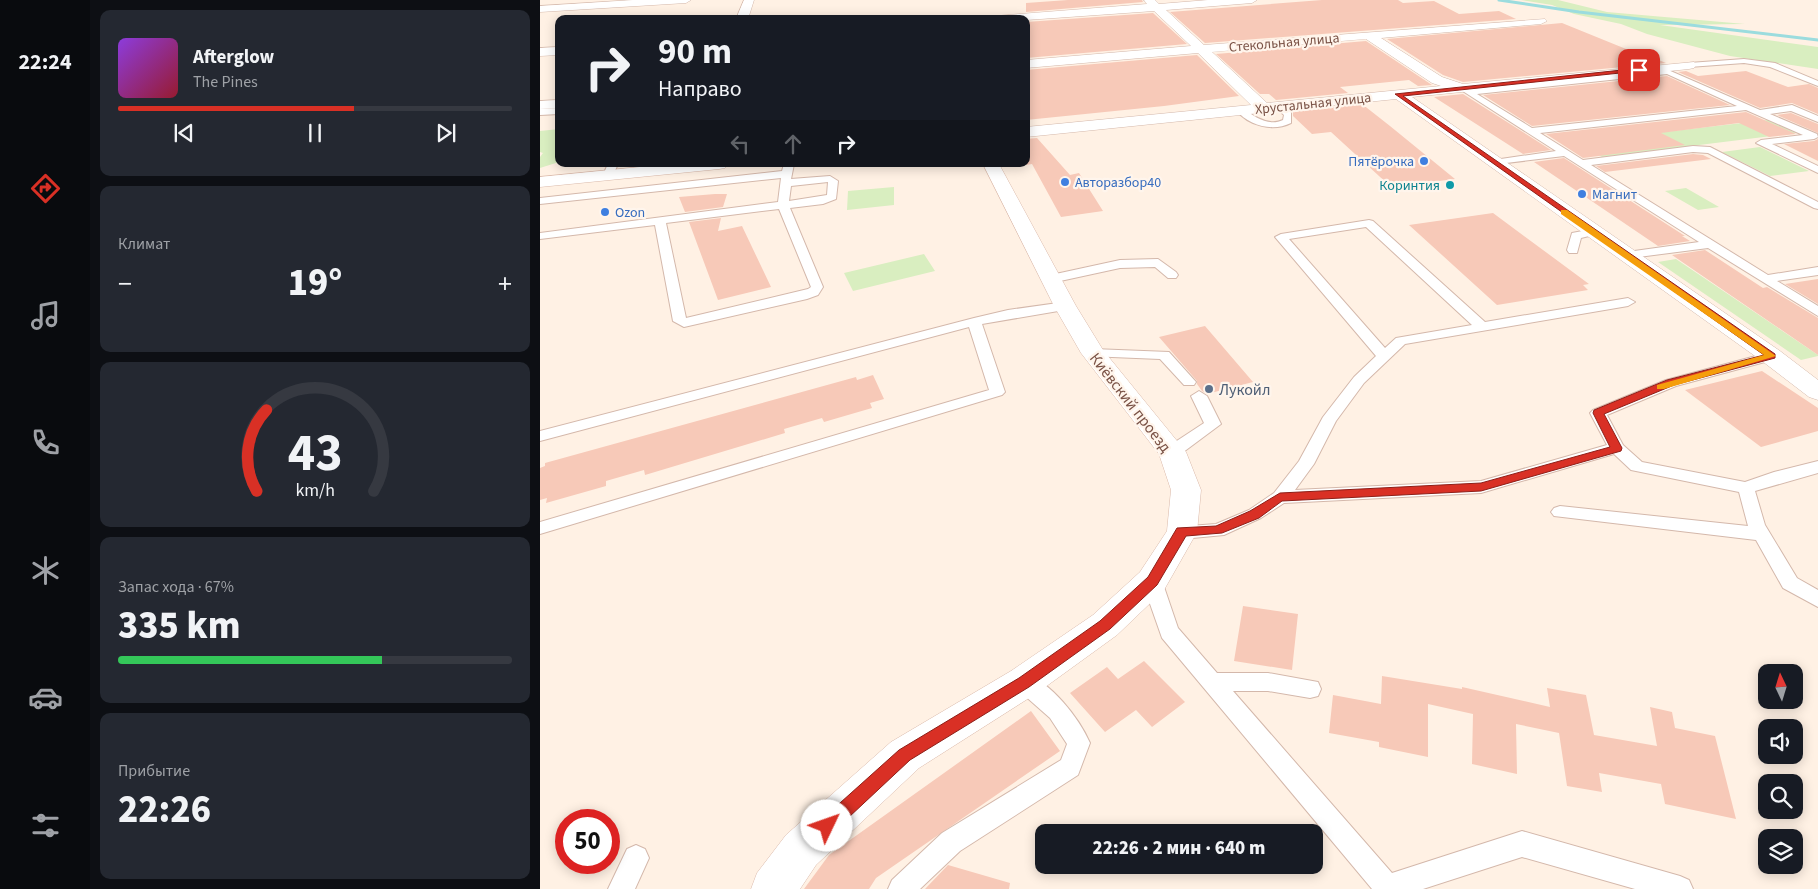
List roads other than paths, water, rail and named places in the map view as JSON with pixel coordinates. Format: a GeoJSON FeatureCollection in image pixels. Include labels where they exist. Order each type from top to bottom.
{"type":"FeatureCollection","features":[{"type":"Feature","properties":{"kind":"street"},"geometry":{"type":"LineString","coordinates":[[540,10],[615,2],[686,0]]}},
{"type":"Feature","properties":{"kind":"street"},"geometry":{"type":"LineString","coordinates":[[744,15],[750,0]]}},
{"type":"Feature","properties":{"kind":"street"},"geometry":{"type":"LineString","coordinates":[[1030,15],[1153,3],[1252,0]]}},
{"type":"Feature","properties":{"kind":"street"},"geometry":{"type":"LineString","coordinates":[[1153,3],[1263,108]]}},
{"type":"Feature","properties":{"kind":"street","name":"Стекольная улица"},"geometry":{"type":"LineString","coordinates":[[1030,64],[1541,20]]}},
{"type":"Feature","properties":{"kind":"street"},"geometry":{"type":"LineString","coordinates":[[1368,35],[1437,80],[1466,90]]}},
{"type":"Feature","properties":{"kind":"street"},"geometry":{"type":"LineString","coordinates":[[540,52],[555,51]]}},
{"type":"Feature","properties":{"kind":"street","name":"Хрустальная улица"},"geometry":{"type":"LineString","coordinates":[[1030,132],[1398,94],[1466,90],[1664,70],[1689,65]]}},
{"type":"Feature","properties":{"kind":"street"},"geometry":{"type":"LineString","coordinates":[[1398,94],[1772,356],[1818,392]]}},
{"type":"Feature","properties":{"kind":"street"},"geometry":{"type":"LineString","coordinates":[[540,105],[555,104]]}},
{"type":"Feature","properties":{"kind":"street"},"geometry":{"type":"LineString","coordinates":[[540,182],[610,170],[660,167]]}},
{"type":"Feature","properties":{"kind":"street","name":"Киёвский проезд"},"geometry":{"type":"LineString","coordinates":[[773,889],[801,850],[904,755],[1024,682],[1105,625],[1152,581],[1182,532],[1186,490],[1172,452],[1093,353],[1058,292],[994,167]]}},
{"type":"Feature","properties":{"kind":"lane"},"geometry":{"type":"LineString","coordinates":[[1689,65],[1744,61],[1809,71]]}},
{"type":"Feature","properties":{"kind":"lane"},"geometry":{"type":"LineString","coordinates":[[1772,65],[1818,84]]}},
{"type":"Feature","properties":{"kind":"lane"},"geometry":{"type":"LineString","coordinates":[[1664,70],[1816,137]]}},
{"type":"Feature","properties":{"kind":"lane"},"geometry":{"type":"LineString","coordinates":[[1466,90],[1818,312]]}},
{"type":"Feature","properties":{"kind":"lane"},"geometry":{"type":"LineString","coordinates":[[1240,110],[1257,122],[1269,125],[1285,124],[1288,121],[1288,114],[1278,106]]}},
{"type":"Feature","properties":{"kind":"lane"},"geometry":{"type":"LineString","coordinates":[[1531,131],[1747,107]]}},
{"type":"Feature","properties":{"kind":"lane"},"geometry":{"type":"LineString","coordinates":[[1760,112],[1792,108],[1818,119]]}},
{"type":"Feature","properties":{"kind":"lane"},"geometry":{"type":"LineString","coordinates":[[540,112],[555,111]]}},
{"type":"Feature","properties":{"kind":"lane"},"geometry":{"type":"LineString","coordinates":[[1816,137],[1761,143],[1818,170]]}},
{"type":"Feature","properties":{"kind":"lane"},"geometry":{"type":"LineString","coordinates":[[1582,163],[1693,149],[1710,150],[1818,206]]}},
{"type":"Feature","properties":{"kind":"lane"},"geometry":{"type":"LineString","coordinates":[[1494,163],[1566,153]]}},
{"type":"Feature","properties":{"kind":"lane"},"geometry":{"type":"LineString","coordinates":[[540,201],[787,174],[832,180],[832,197],[823,201],[540,236]]}},
{"type":"Feature","properties":{"kind":"lane"},"geometry":{"type":"LineString","coordinates":[[660,220],[680,320],[692,322],[813,292],[817,287],[816,280],[783,206],[787,174]]}},
{"type":"Feature","properties":{"kind":"lane"},"geometry":{"type":"LineString","coordinates":[[1385,357],[1281,237],[1369,223],[1482,327]]}},
{"type":"Feature","properties":{"kind":"lane"},"geometry":{"type":"LineString","coordinates":[[1574,250],[1576,235],[1593,232]]}},
{"type":"Feature","properties":{"kind":"lane"},"geometry":{"type":"LineString","coordinates":[[1627,256],[1710,244]]}},
{"type":"Feature","properties":{"kind":"lane"},"geometry":{"type":"LineString","coordinates":[[540,436],[1008,314],[1120,264],[1158,263],[1172,275]]}},
{"type":"Feature","properties":{"kind":"lane"},"geometry":{"type":"LineString","coordinates":[[1766,279],[1818,271]]}},
{"type":"Feature","properties":{"kind":"lane"},"geometry":{"type":"LineString","coordinates":[[1182,532],[1218,530],[1255,514],[1280,497],[1306,464],[1329,420],[1359,380],[1401,341],[1628,302]]}},
{"type":"Feature","properties":{"kind":"lane"},"geometry":{"type":"LineString","coordinates":[[540,528],[997,392],[974,322]]}},
{"type":"Feature","properties":{"kind":"lane"},"geometry":{"type":"LineString","coordinates":[[1093,353],[1164,355],[1190,382]]}},
{"type":"Feature","properties":{"kind":"lane"},"geometry":{"type":"LineString","coordinates":[[1772,356],[1671,383],[1598,413],[1616,448],[1638,466],[1746,488],[1780,476],[1818,467]]}},
{"type":"Feature","properties":{"kind":"lane"},"geometry":{"type":"LineString","coordinates":[[1172,452],[1213,424],[1199,396]]}},
{"type":"Feature","properties":{"kind":"lane"},"geometry":{"type":"LineString","coordinates":[[1280,497],[1481,487],[1616,448]]}},
{"type":"Feature","properties":{"kind":"lane"},"geometry":{"type":"LineString","coordinates":[[1746,488],[1756,526],[1790,583],[1818,600]]}},
{"type":"Feature","properties":{"kind":"lane"},"geometry":{"type":"LineString","coordinates":[[1560,512],[1761,534]]}},
{"type":"Feature","properties":{"kind":"lane"},"geometry":{"type":"LineString","coordinates":[[1152,581],[1169,632],[1389,888],[1522,844],[1680,889]]}},
{"type":"Feature","properties":{"kind":"lane"},"geometry":{"type":"LineString","coordinates":[[901,889],[951,842],[1070,767],[1079,743],[1058,711],[1024,682]]}},
{"type":"Feature","properties":{"kind":"lane"},"geometry":{"type":"LineString","coordinates":[[1212,682],[1268,682],[1310,689]]}},
{"type":"Feature","properties":{"kind":"lane"},"geometry":{"type":"LineString","coordinates":[[620,889],[636,858]]}},
{"type":"Feature","properties":{"kind":"waterway"},"geometry":{"type":"LineString","coordinates":[[1499,0],[1579,12],[1818,40]]}},
{"type":"Feature","properties":{"kind":"place","name":"Пятёрочка"},"geometry":{"type":"Point","coordinates":[1424,161]}},
{"type":"Feature","properties":{"kind":"place","name":"Авторазбор40"},"geometry":{"type":"Point","coordinates":[1065,182]}},
{"type":"Feature","properties":{"kind":"place","name":"Коринтия"},"geometry":{"type":"Point","coordinates":[1450,185]}},
{"type":"Feature","properties":{"kind":"place","name":"Магнит"},"geometry":{"type":"Point","coordinates":[1582,194]}},
{"type":"Feature","properties":{"kind":"place","name":"Ozon"},"geometry":{"type":"Point","coordinates":[605,212]}},
{"type":"Feature","properties":{"kind":"place","name":"Лукойл"},"geometry":{"type":"Point","coordinates":[1209,389]}}]}
